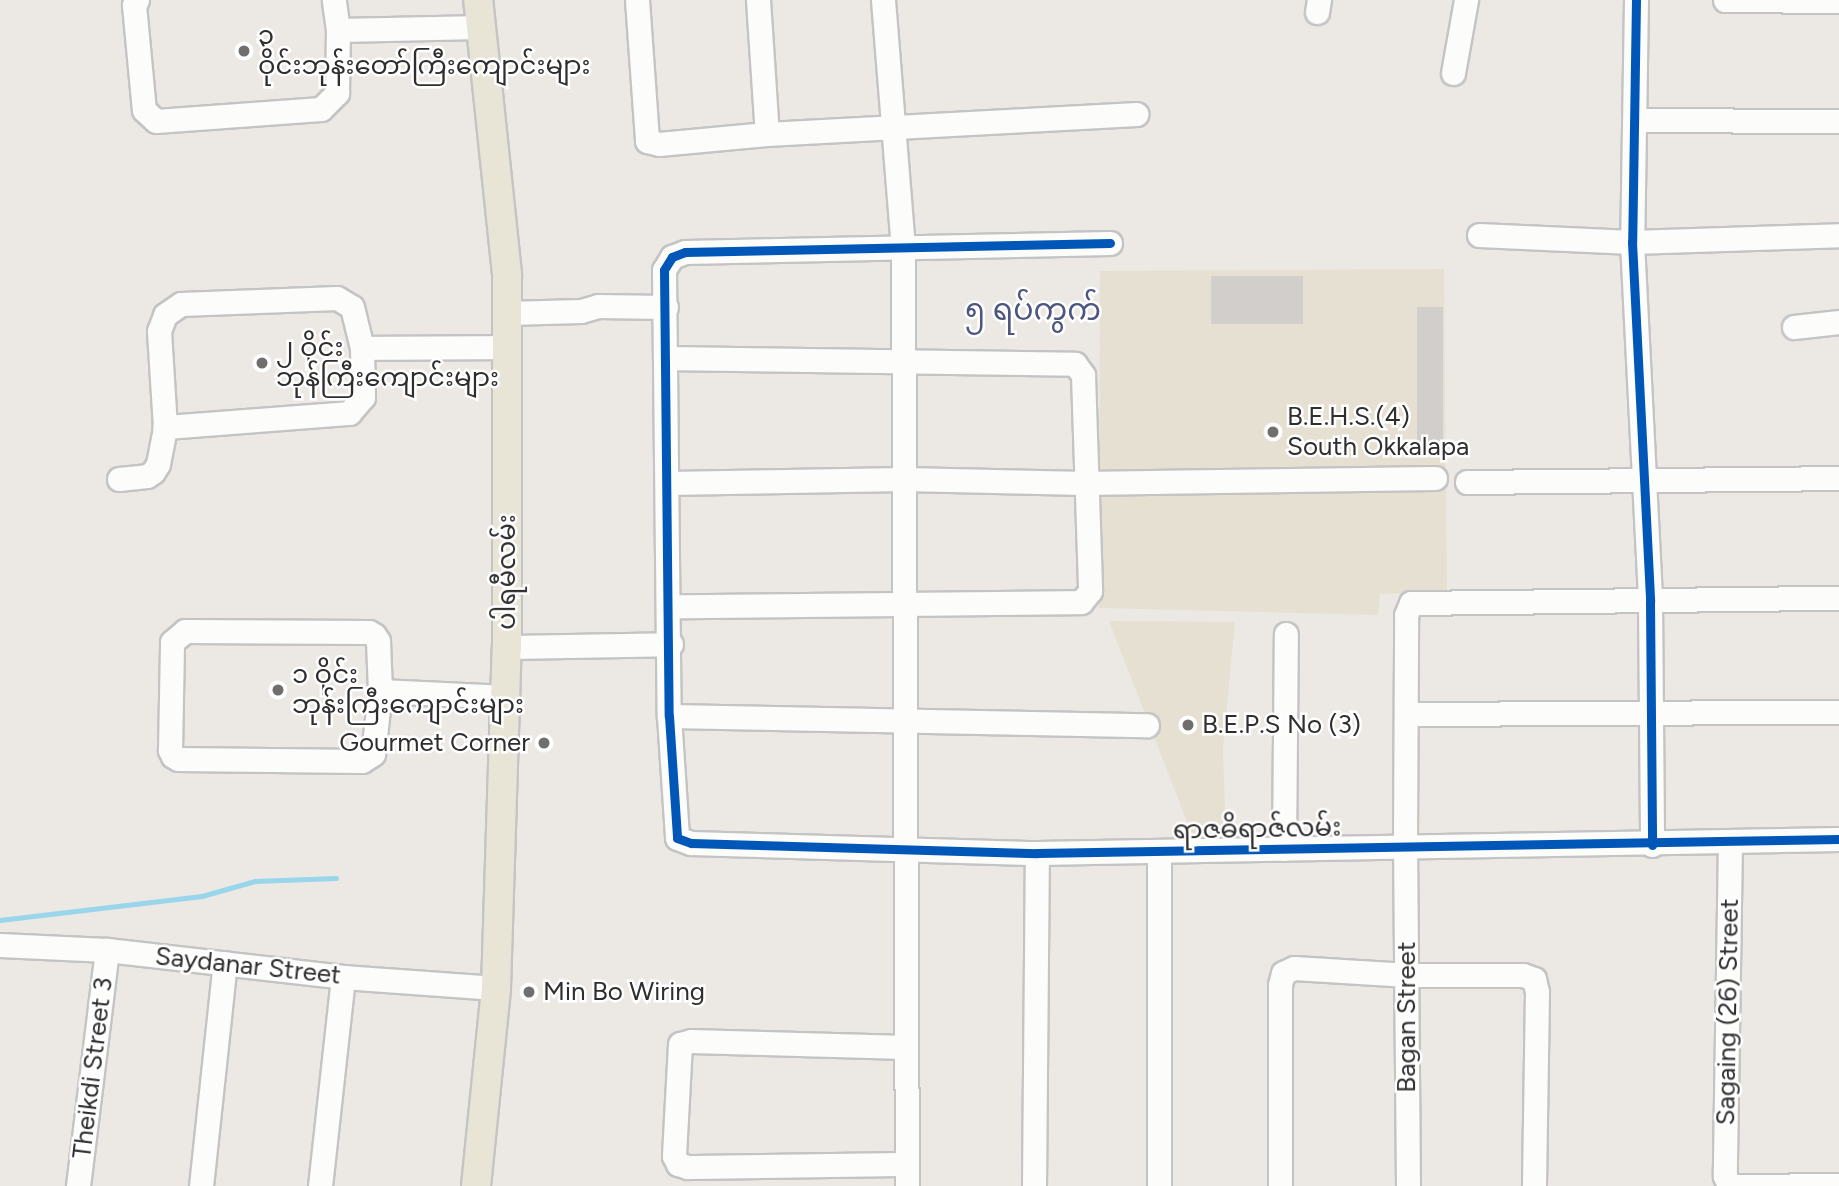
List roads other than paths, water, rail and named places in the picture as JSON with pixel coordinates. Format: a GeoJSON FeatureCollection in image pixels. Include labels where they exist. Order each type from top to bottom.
{"type":"FeatureCollection","features":[{"type":"Feature","properties":{"kind":"main road","name":"ပါရမီလမ်း"},"geometry":{"type":"LineString","coordinates":[[476,1186],[496,988],[507,697],[506,261],[480,13]]}},
{"type":"Feature","properties":{"kind":"street"},"geometry":{"type":"LineString","coordinates":[[137,0],[134,5],[144,110],[156,121],[321,109],[337,93],[338,30],[334,0]]}},
{"type":"Feature","properties":{"kind":"street"},"geometry":{"type":"LineString","coordinates":[[637,0],[647,141],[659,144],[766,134],[1136,114]]}},
{"type":"Feature","properties":{"kind":"street"},"geometry":{"type":"LineString","coordinates":[[758,0],[766,134]]}},
{"type":"Feature","properties":{"kind":"street"},"geometry":{"type":"LineString","coordinates":[[883,0],[903,248],[907,721],[906,1175],[688,1167],[678,1164],[674,1156],[677,1055],[680,1044],[691,1041],[906,1047]]}},
{"type":"Feature","properties":{"kind":"street"},"geometry":{"type":"LineString","coordinates":[[1453,74],[1466,0]]}},
{"type":"Feature","properties":{"kind":"street"},"geometry":{"type":"LineString","coordinates":[[1636,0],[1632,242],[1650,602],[1652,845]]}},
{"type":"Feature","properties":{"kind":"street"},"geometry":{"type":"LineString","coordinates":[[1725,0],[1839,1]]}},
{"type":"Feature","properties":{"kind":"street"},"geometry":{"type":"LineString","coordinates":[[338,30],[480,13]]}},
{"type":"Feature","properties":{"kind":"street"},"geometry":{"type":"LineString","coordinates":[[1636,120],[1839,121]]}},
{"type":"Feature","properties":{"kind":"street"},"geometry":{"type":"LineString","coordinates":[[1479,235],[1632,242],[1839,235]]}},
{"type":"Feature","properties":{"kind":"street"},"geometry":{"type":"LineString","coordinates":[[1110,243],[685,252],[673,257],[664,270],[671,644],[669,716],[1147,725]]}},
{"type":"Feature","properties":{"kind":"street"},"geometry":{"type":"LineString","coordinates":[[119,479],[147,476],[158,464],[165,427],[159,331],[165,315],[181,304],[337,298],[352,307],[362,348],[363,397],[349,413],[165,427]]}},
{"type":"Feature","properties":{"kind":"street"},"geometry":{"type":"LineString","coordinates":[[507,313],[581,311],[598,306],[666,307]]}},
{"type":"Feature","properties":{"kind":"street"},"geometry":{"type":"LineString","coordinates":[[1794,327],[1839,322]]}},
{"type":"Feature","properties":{"kind":"street"},"geometry":{"type":"LineString","coordinates":[[362,348],[507,347]]}},
{"type":"Feature","properties":{"kind":"street"},"geometry":{"type":"LineString","coordinates":[[665,358],[904,360],[1075,365],[1081,368],[1090,591],[1086,599],[905,606],[670,606]]}},
{"type":"Feature","properties":{"kind":"street"},"geometry":{"type":"LineString","coordinates":[[668,483],[904,479],[1084,482],[1435,478]]}},
{"type":"Feature","properties":{"kind":"street"},"geometry":{"type":"LineString","coordinates":[[1467,482],[1839,478]]}},
{"type":"Feature","properties":{"kind":"street"},"geometry":{"type":"LineString","coordinates":[[1650,602],[1839,598]]}},
{"type":"Feature","properties":{"kind":"street","name":"Bagan Street"},"geometry":{"type":"LineString","coordinates":[[1408,1186],[1406,615],[1411,603],[1650,602]]}},
{"type":"Feature","properties":{"kind":"street"},"geometry":{"type":"LineString","coordinates":[[185,631],[369,632],[378,641],[380,691],[373,754],[369,759],[178,759],[170,750],[172,642],[185,631]]}},
{"type":"Feature","properties":{"kind":"street"},"geometry":{"type":"LineString","coordinates":[[1284,849],[1286,634]]}},
{"type":"Feature","properties":{"kind":"street"},"geometry":{"type":"LineString","coordinates":[[507,647],[671,644]]}},
{"type":"Feature","properties":{"kind":"street"},"geometry":{"type":"LineString","coordinates":[[380,691],[507,697]]}},
{"type":"Feature","properties":{"kind":"street"},"geometry":{"type":"LineString","coordinates":[[1406,714],[1839,712]]}},
{"type":"Feature","properties":{"kind":"street","name":"ရာဇဓိရာဇ်လမ်း"},"geometry":{"type":"LineString","coordinates":[[669,716],[677,838],[691,843],[1037,853],[1652,845],[1839,839]]}},
{"type":"Feature","properties":{"kind":"street","name":"Sagaing (26) Street"},"geometry":{"type":"LineString","coordinates":[[1730,842],[1728,1183],[1734,1186],[1839,1185]]}},
{"type":"Feature","properties":{"kind":"street"},"geometry":{"type":"LineString","coordinates":[[1158,851],[1158,1186]]}},
{"type":"Feature","properties":{"kind":"street"},"geometry":{"type":"LineString","coordinates":[[1034,1186],[1037,853]]}},
{"type":"Feature","properties":{"kind":"street","name":"Saydanar Street"},"geometry":{"type":"LineString","coordinates":[[0,944],[107,950],[343,977],[496,988]]}},
{"type":"Feature","properties":{"kind":"street","name":"Theikdi Street 3"},"geometry":{"type":"LineString","coordinates":[[78,1186],[107,950]]}},
{"type":"Feature","properties":{"kind":"street"},"geometry":{"type":"LineString","coordinates":[[201,1186],[225,963]]}},
{"type":"Feature","properties":{"kind":"street"},"geometry":{"type":"LineString","coordinates":[[1280,1186],[1283,973],[1294,968],[1408,975],[1523,975],[1534,979],[1537,992],[1534,1186]]}},
{"type":"Feature","properties":{"kind":"street"},"geometry":{"type":"LineString","coordinates":[[320,1186],[343,977]]}},
{"type":"Feature","properties":{"kind":"waterway"},"geometry":{"type":"LineString","coordinates":[[0,920],[202,896],[255,881],[336,878]]}},
{"type":"Feature","properties":{"kind":"place","name":"၃ ဝိုင်းဘုန်းတော်ကြီးကျောင်းများ"},"geometry":{"type":"Point","coordinates":[244,51]}},
{"type":"Feature","properties":{"kind":"place","name":"၂ ဝိုင်း ဘုန်ကြီးကျောင်းများ"},"geometry":{"type":"Point","coordinates":[262,363]}},
{"type":"Feature","properties":{"kind":"place","name":"B.E.H.S.(4) South Okkalapa"},"geometry":{"type":"Point","coordinates":[1273,432]}},
{"type":"Feature","properties":{"kind":"place","name":"၁ ဝိုင်း ဘုန်းကြီးကျောင်းများ"},"geometry":{"type":"Point","coordinates":[278,690]}},
{"type":"Feature","properties":{"kind":"place","name":"B.E.P.S No (3)"},"geometry":{"type":"Point","coordinates":[1188,725]}},
{"type":"Feature","properties":{"kind":"place","name":"Gourmet Corner"},"geometry":{"type":"Point","coordinates":[544,743]}},
{"type":"Feature","properties":{"kind":"place","name":"Min Bo Wiring"},"geometry":{"type":"Point","coordinates":[529,992]}},
{"type":"Feature","properties":{"kind":"district","name":"၅ ရပ်ကွက်"},"geometry":{"type":"Point","coordinates":[1033,310]}}]}
